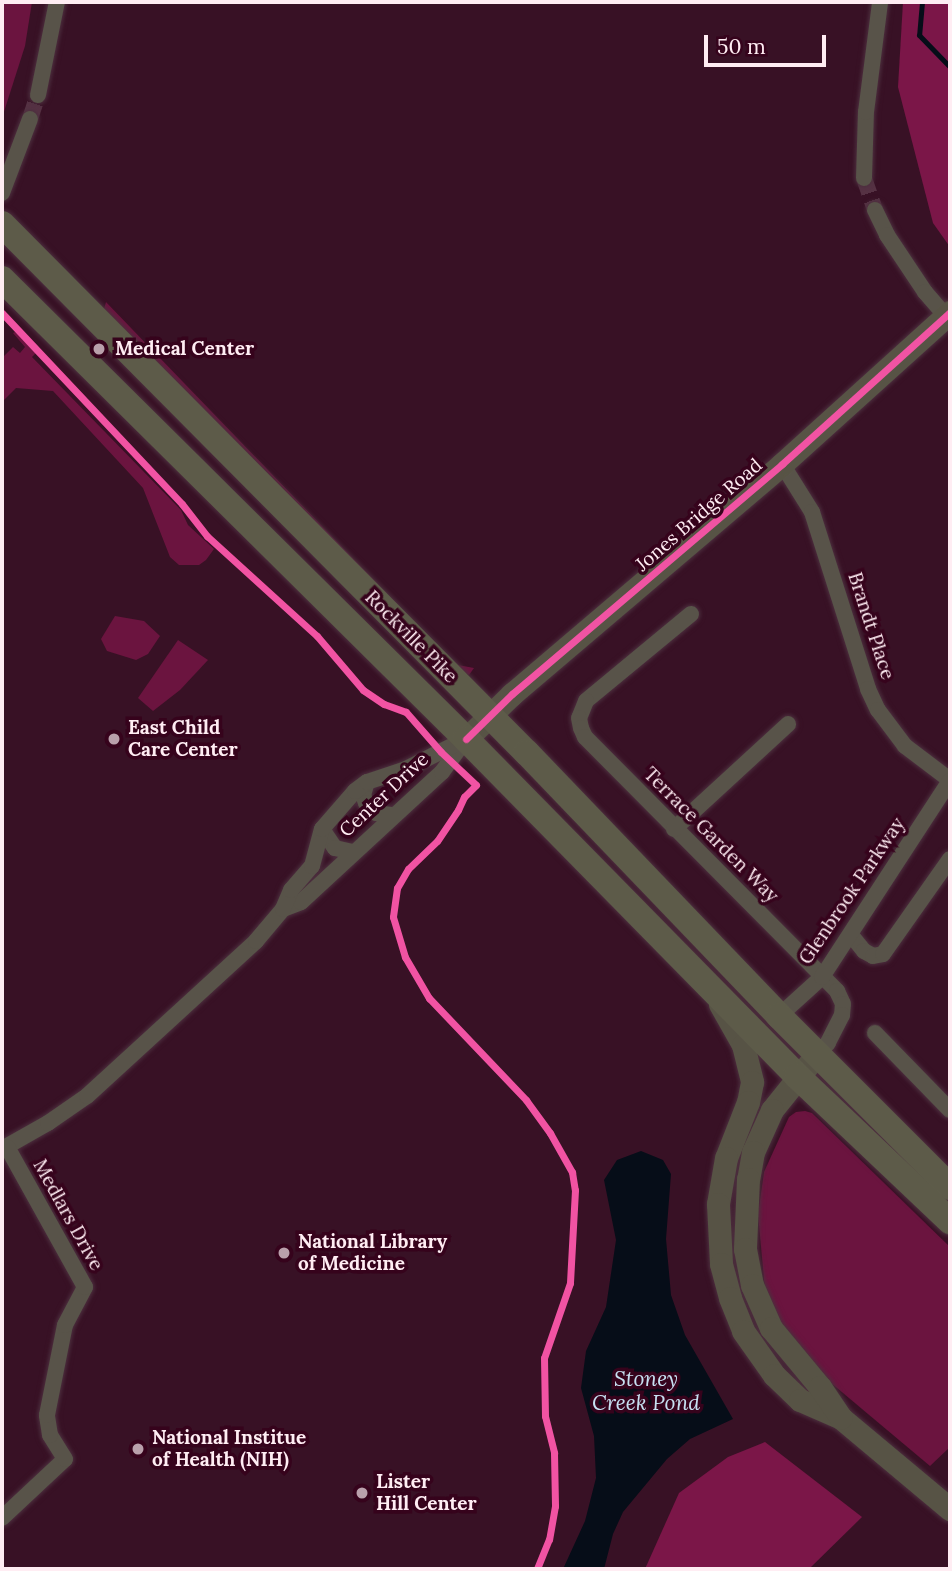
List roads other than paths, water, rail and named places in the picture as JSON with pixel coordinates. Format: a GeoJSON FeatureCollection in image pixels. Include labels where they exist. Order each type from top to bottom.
{"type":"FeatureCollection","features":[{"type":"Feature","properties":{"kind":"main road","name":"Rockville Pike"},"geometry":{"type":"LineString","coordinates":[[2,224],[950,1187]]}},
{"type":"Feature","properties":{"kind":"main road","name":"Rockville Pike"},"geometry":{"type":"LineString","coordinates":[[2,279],[466,739],[797,1076],[950,1222]]}},
{"type":"Feature","properties":{"kind":"street"},"geometry":{"type":"LineString","coordinates":[[38,94],[57,2]]}},
{"type":"Feature","properties":{"kind":"street"},"geometry":{"type":"LineString","coordinates":[[864,178],[866,112],[880,2]]}},
{"type":"Feature","properties":{"kind":"street"},"geometry":{"type":"LineString","coordinates":[[2,193],[30,119]]}},
{"type":"Feature","properties":{"kind":"street"},"geometry":{"type":"LineString","coordinates":[[875,210],[887,234],[925,292],[949,316]]}},
{"type":"Feature","properties":{"kind":"street","name":"Jones Bridge Road"},"geometry":{"type":"LineString","coordinates":[[466,739],[949,316]]}},
{"type":"Feature","properties":{"kind":"street","name":"Brandt Place"},"geometry":{"type":"LineString","coordinates":[[782,464],[812,512],[868,689],[878,710],[905,747],[950,780]]}},
{"type":"Feature","properties":{"kind":"street","name":"Terrace Garden Way"},"geometry":{"type":"LineString","coordinates":[[691,614],[586,701],[579,718],[585,737],[837,991],[843,1004],[837,1027],[817,1054]]}},
{"type":"Feature","properties":{"kind":"street"},"geometry":{"type":"LineString","coordinates":[[674,829],[788,724]]}},
{"type":"Feature","properties":{"kind":"street","name":"Center Drive"},"geometry":{"type":"LineString","coordinates":[[4,1148],[87,1096],[242,955],[282,909],[291,890],[312,866],[322,829],[345,800],[367,782],[406,769],[466,739]]}},
{"type":"Feature","properties":{"kind":"street","name":"Center Drive"},"geometry":{"type":"LineString","coordinates":[[282,909],[301,902],[352,852],[442,772],[466,739]]}},
{"type":"Feature","properties":{"kind":"street","name":"Glenbrook Parkway"},"geometry":{"type":"LineString","coordinates":[[779,1016],[822,977],[950,780]]}},
{"type":"Feature","properties":{"kind":"street"},"geometry":{"type":"LineString","coordinates":[[367,782],[363,795],[366,803],[376,813],[393,815]]}},
{"type":"Feature","properties":{"kind":"street"},"geometry":{"type":"LineString","coordinates":[[322,829],[335,848],[352,852]]}},
{"type":"Feature","properties":{"kind":"street"},"geometry":{"type":"LineString","coordinates":[[851,935],[864,951],[873,956],[883,954],[950,859]]}},
{"type":"Feature","properties":{"kind":"street"},"geometry":{"type":"LineString","coordinates":[[710,986],[743,1045],[752,1082],[748,1102],[726,1158],[718,1204],[721,1264],[730,1298],[743,1331],[785,1387],[800,1401],[841,1418]]}},
{"type":"Feature","properties":{"kind":"street"},"geometry":{"type":"LineString","coordinates":[[875,1033],[950,1110]]}},
{"type":"Feature","properties":{"kind":"street"},"geometry":{"type":"LineString","coordinates":[[817,1054],[772,1110],[753,1152],[748,1178],[745,1249],[752,1285],[771,1328],[820,1387],[841,1418],[950,1509]]}},
{"type":"Feature","properties":{"kind":"street","name":"Medlars Drive"},"geometry":{"type":"LineString","coordinates":[[2,1518],[65,1459],[50,1435],[47,1415],[65,1325],[85,1287],[4,1148]]}},
{"type":"Feature","properties":{"kind":"water","name":"Stoney Creek Pond"},"geometry":{"type":"Polygon","coordinates":[[[641,1151],[663,1160],[671,1174],[666,1239],[671,1295],[685,1335],[733,1419],[690,1439],[667,1459],[623,1512],[613,1534],[604,1569],[563,1569],[585,1521],[596,1478],[594,1436],[581,1388],[586,1351],[606,1307],[616,1240],[604,1180],[617,1160],[641,1151]]]}},
{"type":"Feature","properties":{"kind":"waterway"},"geometry":{"type":"LineString","coordinates":[[922,2],[919,35],[950,67]]}},
{"type":"Feature","properties":{"kind":"tunnel"},"geometry":{"type":"LineString","coordinates":[[30,119],[38,95]]}},
{"type":"Feature","properties":{"kind":"tunnel"},"geometry":{"type":"LineString","coordinates":[[864,178],[875,210]]}},
{"type":"Feature","properties":{"kind":"place","name":"Medical Center"},"geometry":{"type":"Point","coordinates":[99,349]}},
{"type":"Feature","properties":{"kind":"place","name":"East Child Care Center"},"geometry":{"type":"Point","coordinates":[114,739]}},
{"type":"Feature","properties":{"kind":"place","name":"National Library of Medicine"},"geometry":{"type":"Point","coordinates":[284,1253]}},
{"type":"Feature","properties":{"kind":"place","name":"National Institue of Health (NIH)"},"geometry":{"type":"Point","coordinates":[138,1449]}},
{"type":"Feature","properties":{"kind":"place","name":"Lister Hill Center"},"geometry":{"type":"Point","coordinates":[362,1493]}}]}
